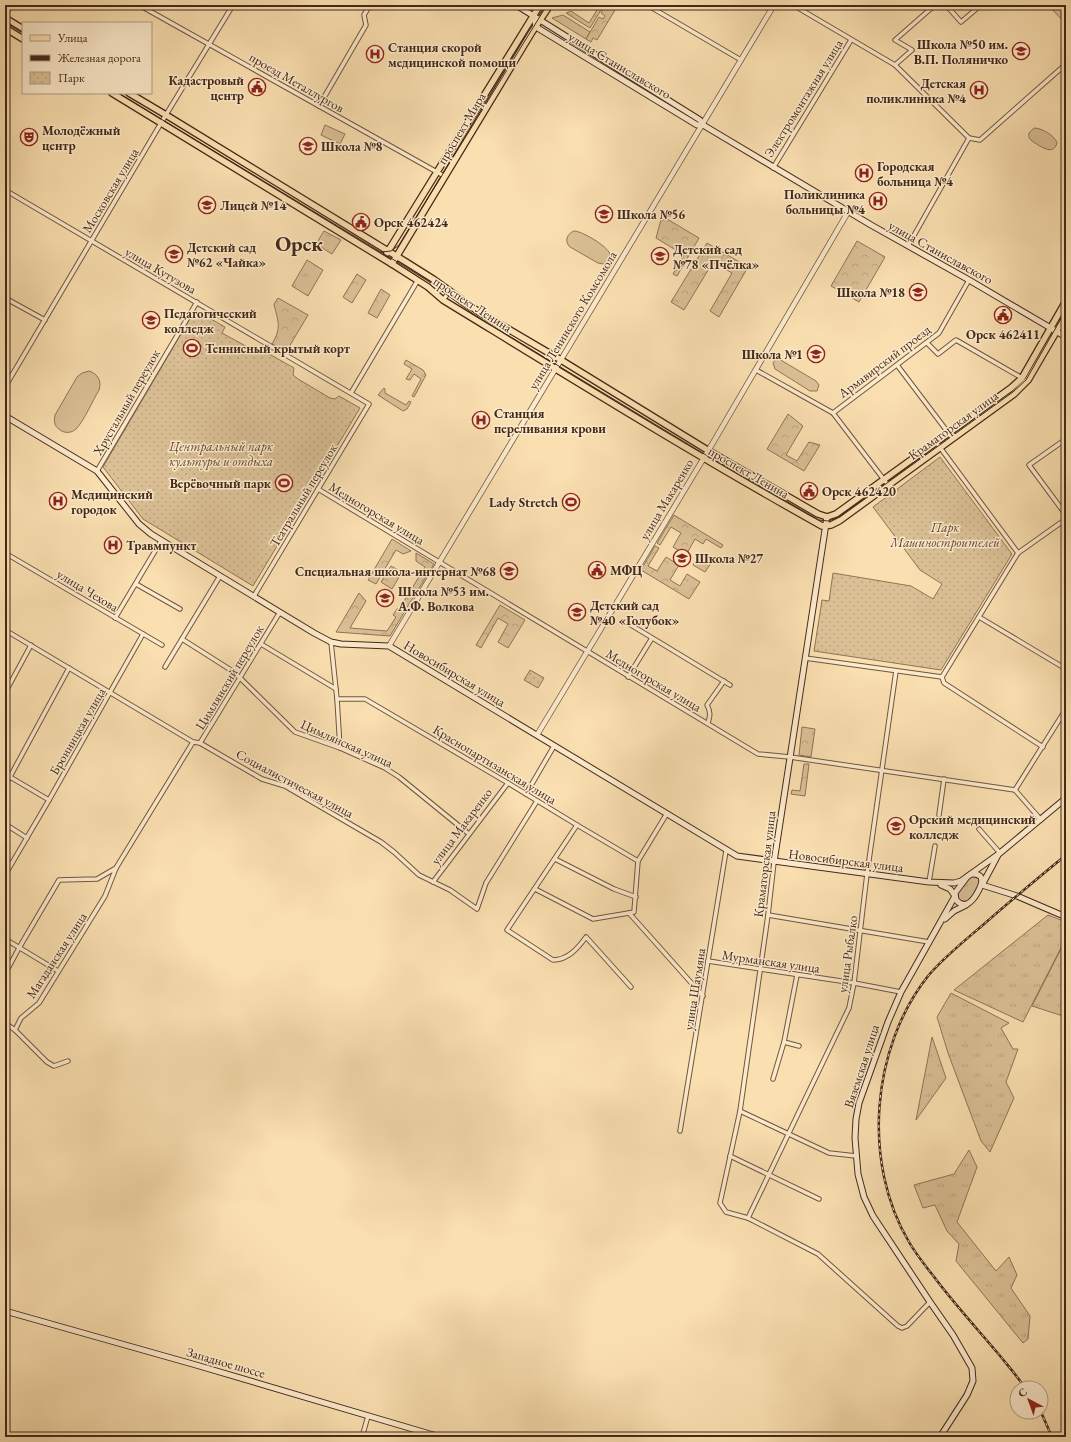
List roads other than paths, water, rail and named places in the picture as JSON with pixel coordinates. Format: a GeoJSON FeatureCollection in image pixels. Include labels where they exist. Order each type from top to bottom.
{"type":"FeatureCollection","features":[{"type":"Feature","properties":{"kind":"main road","name":"улица Станиславского"},"geometry":{"type":"LineString","coordinates":[[516,5],[700,120],[703,125],[773,168],[1066,337]]}},
{"type":"Feature","properties":{"kind":"main road","name":"проспект Мира"},"geometry":{"type":"LineString","coordinates":[[384,258],[540,5]]}},
{"type":"Feature","properties":{"kind":"main road","name":"проспект Мира"},"geometry":{"type":"LineString","coordinates":[[392,264],[444,176],[550,5]]}},
{"type":"Feature","properties":{"kind":"main road"},"geometry":{"type":"LineString","coordinates":[[534,16],[536,27]]}},
{"type":"Feature","properties":{"kind":"main road"},"geometry":{"type":"LineString","coordinates":[[5,17],[22,28]]}},
{"type":"Feature","properties":{"kind":"main road","name":"улица Станиславского"},"geometry":{"type":"LineString","coordinates":[[536,27],[697,125],[703,125]]}},
{"type":"Feature","properties":{"kind":"main road"},"geometry":{"type":"LineString","coordinates":[[5,28],[22,38]]}},
{"type":"Feature","properties":{"kind":"main road","name":"проспект Ленина"},"geometry":{"type":"LineString","coordinates":[[114,94],[384,258],[428,287],[443,300],[628,413],[771,497],[822,526],[826,526]]}},
{"type":"Feature","properties":{"kind":"main road","name":"проспект Ленина"},"geometry":{"type":"LineString","coordinates":[[131,94],[166,114],[284,188],[397,256],[433,279],[449,292],[479,312],[561,360],[708,450],[818,514],[827,517]]}},
{"type":"Feature","properties":{"kind":"main road","name":"Краматорская улица"},"geometry":{"type":"LineString","coordinates":[[774,862],[827,517],[836,514],[1010,389],[1022,378],[1066,301]]}},
{"type":"Feature","properties":{"kind":"main road","name":"Краматорская улица"},"geometry":{"type":"LineString","coordinates":[[826,526],[834,524],[1014,394],[1028,380],[1066,315]]}},
{"type":"Feature","properties":{"kind":"main road","name":"Новосибирская улица"},"geometry":{"type":"LineString","coordinates":[[5,416],[97,471],[139,524],[161,541],[331,642],[341,644],[389,646],[726,851],[737,856],[774,862],[928,882]]}},
{"type":"Feature","properties":{"kind":"main road"},"geometry":{"type":"LineString","coordinates":[[928,882],[956,883],[968,876],[1000,853],[1066,798]]}},
{"type":"Feature","properties":{"kind":"main road"},"geometry":{"type":"LineString","coordinates":[[939,925],[951,913],[972,901],[1000,853]]}},
{"type":"Feature","properties":{"kind":"main road"},"geometry":{"type":"LineString","coordinates":[[955,896],[956,890],[968,876],[973,874],[978,875],[982,880],[982,886]]}},
{"type":"Feature","properties":{"kind":"main road"},"geometry":{"type":"LineString","coordinates":[[928,882],[946,887],[951,890],[959,903],[967,904]]}},
{"type":"Feature","properties":{"kind":"main road"},"geometry":{"type":"LineString","coordinates":[[982,886],[1017,896],[1066,917]]}},
{"type":"Feature","properties":{"kind":"main road","name":"Вяземская улица"},"geometry":{"type":"LineString","coordinates":[[930,1302],[873,1216],[864,1197],[858,1174],[854,1138],[859,1103],[888,1022],[901,992],[955,896]]}},
{"type":"Feature","properties":{"kind":"main road"},"geometry":{"type":"LineString","coordinates":[[930,1302],[954,1335],[972,1368],[972,1382],[967,1395],[940,1437]]}},
{"type":"Feature","properties":{"kind":"main road","name":"Западное шоссе"},"geometry":{"type":"LineString","coordinates":[[5,1311],[196,1365],[440,1437]]}},
{"type":"Feature","properties":{"kind":"street"},"geometry":{"type":"LineString","coordinates":[[5,17],[11,5]]}},
{"type":"Feature","properties":{"kind":"street","name":"проезд Металлургов"},"geometry":{"type":"LineString","coordinates":[[139,5],[444,176]]}},
{"type":"Feature","properties":{"kind":"street","name":"Московская улица"},"geometry":{"type":"LineString","coordinates":[[5,387],[166,114],[233,5]]}},
{"type":"Feature","properties":{"kind":"street"},"geometry":{"type":"LineString","coordinates":[[319,106],[366,25],[364,15],[370,5]]}},
{"type":"Feature","properties":{"kind":"street"},"geometry":{"type":"LineString","coordinates":[[647,5],[741,60]]}},
{"type":"Feature","properties":{"kind":"street","name":"улица Ленинского Комсомола"},"geometry":{"type":"LineString","coordinates":[[389,646],[774,5]]}},
{"type":"Feature","properties":{"kind":"street"},"geometry":{"type":"LineString","coordinates":[[793,5],[895,65],[969,138],[980,140],[1066,64]]}},
{"type":"Feature","properties":{"kind":"street"},"geometry":{"type":"LineString","coordinates":[[895,65],[912,50],[895,40],[935,5]]}},
{"type":"Feature","properties":{"kind":"street"},"geometry":{"type":"LineString","coordinates":[[946,5],[961,22],[981,5]]}},
{"type":"Feature","properties":{"kind":"street","name":"Электромонтажная улица"},"geometry":{"type":"LineString","coordinates":[[773,168],[851,40]]}},
{"type":"Feature","properties":{"kind":"street"},"geometry":{"type":"LineString","coordinates":[[503,64],[510,68]]}},
{"type":"Feature","properties":{"kind":"street"},"geometry":{"type":"LineString","coordinates":[[496,76],[503,80]]}},
{"type":"Feature","properties":{"kind":"street"},"geometry":{"type":"LineString","coordinates":[[475,110],[482,114]]}},
{"type":"Feature","properties":{"kind":"street"},"geometry":{"type":"LineString","coordinates":[[908,246],[969,138]]}},
{"type":"Feature","properties":{"kind":"street"},"geometry":{"type":"LineString","coordinates":[[229,164],[233,156]]}},
{"type":"Feature","properties":{"kind":"street"},"geometry":{"type":"LineString","coordinates":[[444,161],[451,165]]}},
{"type":"Feature","properties":{"kind":"street"},"geometry":{"type":"LineString","coordinates":[[280,194],[284,188]]}},
{"type":"Feature","properties":{"kind":"street","name":"улица Кутузова"},"geometry":{"type":"LineString","coordinates":[[5,190],[369,404]]}},
{"type":"Feature","properties":{"kind":"street"},"geometry":{"type":"LineString","coordinates":[[422,195],[430,200]]}},
{"type":"Feature","properties":{"kind":"street"},"geometry":{"type":"LineString","coordinates":[[299,206],[303,199]]}},
{"type":"Feature","properties":{"kind":"street","name":"улица Макаренко"},"geometry":{"type":"LineString","coordinates":[[537,736],[704,458],[848,212]]}},
{"type":"Feature","properties":{"kind":"street"},"geometry":{"type":"LineString","coordinates":[[327,223],[331,216]]}},
{"type":"Feature","properties":{"kind":"street"},"geometry":{"type":"LineString","coordinates":[[428,287],[433,279]]}},
{"type":"Feature","properties":{"kind":"street"},"geometry":{"type":"LineString","coordinates":[[351,393],[418,280]]}},
{"type":"Feature","properties":{"kind":"street","name":"Армавирский проезд"},"geometry":{"type":"LineString","coordinates":[[833,413],[927,343],[938,333],[969,280]]}},
{"type":"Feature","properties":{"kind":"street"},"geometry":{"type":"LineString","coordinates":[[443,300],[449,292]]}},
{"type":"Feature","properties":{"kind":"street"},"geometry":{"type":"LineString","coordinates":[[5,298],[45,320]]}},
{"type":"Feature","properties":{"kind":"street","name":"Хрустальный переулок"},"geometry":{"type":"LineString","coordinates":[[97,471],[197,302]]}},
{"type":"Feature","properties":{"kind":"street"},"geometry":{"type":"LineString","coordinates":[[474,319],[479,312]]}},
{"type":"Feature","properties":{"kind":"street"},"geometry":{"type":"LineString","coordinates":[[489,328],[494,321]]}},
{"type":"Feature","properties":{"kind":"street"},"geometry":{"type":"LineString","coordinates":[[512,342],[517,334]]}},
{"type":"Feature","properties":{"kind":"street"},"geometry":{"type":"LineString","coordinates":[[520,347],[524,339]]}},
{"type":"Feature","properties":{"kind":"street"},"geometry":{"type":"LineString","coordinates":[[927,343],[938,354],[956,340],[1028,380]]}},
{"type":"Feature","properties":{"kind":"street"},"geometry":{"type":"LineString","coordinates":[[1039,348],[1045,352]]}},
{"type":"Feature","properties":{"kind":"street"},"geometry":{"type":"LineString","coordinates":[[1032,360],[1038,363]]}},
{"type":"Feature","properties":{"kind":"street"},"geometry":{"type":"LineString","coordinates":[[897,365],[954,438]]}},
{"type":"Feature","properties":{"kind":"street"},"geometry":{"type":"LineString","coordinates":[[756,370],[833,413],[888,485]]}},
{"type":"Feature","properties":{"kind":"street"},"geometry":{"type":"LineString","coordinates":[[1010,389],[1014,394]]}},
{"type":"Feature","properties":{"kind":"street","name":"Театральный переулок"},"geometry":{"type":"LineString","coordinates":[[254,596],[369,404]]}},
{"type":"Feature","properties":{"kind":"street"},"geometry":{"type":"LineString","coordinates":[[628,413],[633,404]]}},
{"type":"Feature","properties":{"kind":"street"},"geometry":{"type":"LineString","coordinates":[[974,416],[977,421]]}},
{"type":"Feature","properties":{"kind":"street"},"geometry":{"type":"LineString","coordinates":[[1066,439],[1029,465],[1066,515]]}},
{"type":"Feature","properties":{"kind":"street"},"geometry":{"type":"LineString","coordinates":[[936,442],[1018,553]]}},
{"type":"Feature","properties":{"kind":"street"},"geometry":{"type":"LineString","coordinates":[[928,448],[932,454]]}},
{"type":"Feature","properties":{"kind":"street"},"geometry":{"type":"LineString","coordinates":[[740,479],[744,471]]}},
{"type":"Feature","properties":{"kind":"street","name":"Медногорская улица"},"geometry":{"type":"LineString","coordinates":[[318,489],[758,754],[790,757],[1015,790]]}},
{"type":"Feature","properties":{"kind":"street"},"geometry":{"type":"LineString","coordinates":[[771,497],[775,489]]}},
{"type":"Feature","properties":{"kind":"street"},"geometry":{"type":"LineString","coordinates":[[847,506],[851,512]]}},
{"type":"Feature","properties":{"kind":"street"},"geometry":{"type":"LineString","coordinates":[[942,677],[1018,553],[1066,519]]}},
{"type":"Feature","properties":{"kind":"street"},"geometry":{"type":"LineString","coordinates":[[115,618],[161,541]]}},
{"type":"Feature","properties":{"kind":"street","name":"улица Чехова"},"geometry":{"type":"LineString","coordinates":[[5,553],[162,645]]}},
{"type":"Feature","properties":{"kind":"street"},"geometry":{"type":"LineString","coordinates":[[165,667],[220,576]]}},
{"type":"Feature","properties":{"kind":"street"},"geometry":{"type":"LineString","coordinates":[[136,584],[180,609]]}},
{"type":"Feature","properties":{"kind":"street","name":"Цимлянский переулок"},"geometry":{"type":"LineString","coordinates":[[116,868],[193,742],[200,743],[280,612]]}},
{"type":"Feature","properties":{"kind":"street"},"geometry":{"type":"LineString","coordinates":[[979,617],[1066,669]]}},
{"type":"Feature","properties":{"kind":"street"},"geometry":{"type":"LineString","coordinates":[[626,622],[730,685]]}},
{"type":"Feature","properties":{"kind":"street"},"geometry":{"type":"LineString","coordinates":[[5,630],[193,742]]}},
{"type":"Feature","properties":{"kind":"street","name":"Бронницкая улица"},"geometry":{"type":"LineString","coordinates":[[5,875],[143,634]]}},
{"type":"Feature","properties":{"kind":"street"},"geometry":{"type":"LineString","coordinates":[[628,677],[652,638]]}},
{"type":"Feature","properties":{"kind":"street","name":"Цимлянская улица"},"geometry":{"type":"LineString","coordinates":[[182,639],[234,672],[295,732],[340,748],[375,763],[399,777],[469,834]]}},
{"type":"Feature","properties":{"kind":"street"},"geometry":{"type":"LineString","coordinates":[[331,642],[340,748]]}},
{"type":"Feature","properties":{"kind":"street"},"geometry":{"type":"LineString","coordinates":[[261,644],[336,689]]}},
{"type":"Feature","properties":{"kind":"street"},"geometry":{"type":"LineString","coordinates":[[5,693],[31,645]]}},
{"type":"Feature","properties":{"kind":"street"},"geometry":{"type":"LineString","coordinates":[[805,658],[942,677]]}},
{"type":"Feature","properties":{"kind":"street"},"geometry":{"type":"LineString","coordinates":[[5,786],[69,668]]}},
{"type":"Feature","properties":{"kind":"street","name":"улица Рыбалко"},"geometry":{"type":"LineString","coordinates":[[748,1218],[849,1008],[854,983],[867,874],[896,671]]}},
{"type":"Feature","properties":{"kind":"street"},"geometry":{"type":"LineString","coordinates":[[942,677],[944,683],[1043,747]]}},
{"type":"Feature","properties":{"kind":"street"},"geometry":{"type":"LineString","coordinates":[[708,723],[710,710],[707,705],[724,681]]}},
{"type":"Feature","properties":{"kind":"street","name":"Краснопартизанская улица"},"geometry":{"type":"LineString","coordinates":[[337,699],[365,699],[638,861]]}},
{"type":"Feature","properties":{"kind":"street"},"geometry":{"type":"LineString","coordinates":[[1041,820],[1015,790],[1066,709]]}},
{"type":"Feature","properties":{"kind":"street","name":"Социалистическая улица"},"geometry":{"type":"LineString","coordinates":[[200,743],[262,779],[285,786],[381,842],[419,875],[450,890],[477,909],[486,883],[537,801]]}},
{"type":"Feature","properties":{"kind":"street"},"geometry":{"type":"LineString","coordinates":[[526,794],[554,746]]}},
{"type":"Feature","properties":{"kind":"street"},"geometry":{"type":"LineString","coordinates":[[5,774],[49,800]]}},
{"type":"Feature","properties":{"kind":"street"},"geometry":{"type":"LineString","coordinates":[[939,815],[944,779]]}},
{"type":"Feature","properties":{"kind":"street","name":"улица Макаренко"},"geometry":{"type":"LineString","coordinates":[[433,882],[508,783]]}},
{"type":"Feature","properties":{"kind":"street"},"geometry":{"type":"LineString","coordinates":[[535,889],[593,919],[634,912],[638,861],[666,814]]}},
{"type":"Feature","properties":{"kind":"street"},"geometry":{"type":"LineString","coordinates":[[5,824],[27,838]]}},
{"type":"Feature","properties":{"kind":"street"},"geometry":{"type":"LineString","coordinates":[[577,825],[507,930],[553,960],[558,960],[574,952],[586,937],[631,987]]}},
{"type":"Feature","properties":{"kind":"street"},"geometry":{"type":"LineString","coordinates":[[979,829],[1000,853]]}},
{"type":"Feature","properties":{"kind":"street"},"geometry":{"type":"LineString","coordinates":[[928,882],[935,846]]}},
{"type":"Feature","properties":{"kind":"street","name":"улица Шаумяна"},"geometry":{"type":"LineString","coordinates":[[680,1131],[726,851]]}},
{"type":"Feature","properties":{"kind":"street"},"geometry":{"type":"LineString","coordinates":[[555,859],[614,889],[636,897]]}},
{"type":"Feature","properties":{"kind":"street","name":"Краматорская улица"},"geometry":{"type":"LineString","coordinates":[[748,1218],[726,1212],[720,1203],[740,1110],[768,915],[774,862]]}},
{"type":"Feature","properties":{"kind":"street"},"geometry":{"type":"LineString","coordinates":[[5,974],[59,880],[97,879],[116,868]]}},
{"type":"Feature","properties":{"kind":"street","name":"Магаданская улица"},"geometry":{"type":"LineString","coordinates":[[15,1030],[21,1018],[39,1003],[105,896],[116,868]]}},
{"type":"Feature","properties":{"kind":"street"},"geometry":{"type":"LineString","coordinates":[[629,913],[703,996]]}},
{"type":"Feature","properties":{"kind":"street"},"geometry":{"type":"LineString","coordinates":[[768,915],[929,942]]}},
{"type":"Feature","properties":{"kind":"street"},"geometry":{"type":"LineString","coordinates":[[5,939],[58,971]]}},
{"type":"Feature","properties":{"kind":"street","name":"Мурманская улица"},"geometry":{"type":"LineString","coordinates":[[708,961],[854,983],[901,992]]}},
{"type":"Feature","properties":{"kind":"street"},"geometry":{"type":"LineString","coordinates":[[773,1078],[784,1042],[797,975]]}},
{"type":"Feature","properties":{"kind":"street"},"geometry":{"type":"LineString","coordinates":[[5,1022],[54,1066],[68,1061]]}},
{"type":"Feature","properties":{"kind":"street"},"geometry":{"type":"LineString","coordinates":[[784,1042],[799,1046]]}},
{"type":"Feature","properties":{"kind":"street"},"geometry":{"type":"LineString","coordinates":[[740,1110],[829,1153],[856,1156]]}},
{"type":"Feature","properties":{"kind":"street"},"geometry":{"type":"LineString","coordinates":[[730,1156],[819,1199]]}},
{"type":"Feature","properties":{"kind":"street"},"geometry":{"type":"LineString","coordinates":[[748,1218],[818,1254],[902,1328],[907,1326],[930,1302]]}},
{"type":"Feature","properties":{"kind":"street"},"geometry":{"type":"LineString","coordinates":[[359,1437],[363,1435],[368,1416]]}},
{"type":"Feature","properties":{"kind":"tram line"},"geometry":{"type":"LineString","coordinates":[[381,252],[391,251],[399,245],[547,5]]}},
{"type":"Feature","properties":{"kind":"tram line"},"geometry":{"type":"LineString","coordinates":[[5,21],[22,31]]}},
{"type":"Feature","properties":{"kind":"tram line"},"geometry":{"type":"LineString","coordinates":[[120,94],[428,281],[476,316],[706,455],[819,520],[828,521],[840,517],[1013,392],[1026,380],[1066,310]]}},
{"type":"Feature","properties":{"kind":"railway"},"geometry":{"type":"LineString","coordinates":[[1019,1380],[961,1311],[909,1242],[894,1211],[884,1177],[879,1142],[880,1106],[885,1071],[894,1037],[909,1005],[928,976],[954,949],[1066,855]]}},
{"type":"Feature","properties":{"kind":"railway"},"geometry":{"type":"LineString","coordinates":[[1045,1420],[1052,1437]]}},
{"type":"Feature","properties":{"kind":"place","name":"Школа №50 им. В.П. Поляничко"},"geometry":{"type":"Point","coordinates":[1021,51]}},
{"type":"Feature","properties":{"kind":"place","name":"Станция скорой медицинской помощи"},"geometry":{"type":"Point","coordinates":[375,54]}},
{"type":"Feature","properties":{"kind":"place","name":"Кадастровый центр"},"geometry":{"type":"Point","coordinates":[257,87]}},
{"type":"Feature","properties":{"kind":"place","name":"Детская поликлиника №4"},"geometry":{"type":"Point","coordinates":[979,90]}},
{"type":"Feature","properties":{"kind":"place","name":"Молодёжный центр"},"geometry":{"type":"Point","coordinates":[29,137]}},
{"type":"Feature","properties":{"kind":"place","name":"Школа №8"},"geometry":{"type":"Point","coordinates":[308,146]}},
{"type":"Feature","properties":{"kind":"place","name":"Городская больница №4"},"geometry":{"type":"Point","coordinates":[864,173]}},
{"type":"Feature","properties":{"kind":"place","name":"Поликлиника больницы №4"},"geometry":{"type":"Point","coordinates":[878,201]}},
{"type":"Feature","properties":{"kind":"place","name":"Лицей №14"},"geometry":{"type":"Point","coordinates":[207,205]}},
{"type":"Feature","properties":{"kind":"place","name":"Школа №56"},"geometry":{"type":"Point","coordinates":[604,214]}},
{"type":"Feature","properties":{"kind":"place","name":"Орск 462424"},"geometry":{"type":"Point","coordinates":[361,222]}},
{"type":"Feature","properties":{"kind":"place","name":"Детский сад №62 «Чайка»"},"geometry":{"type":"Point","coordinates":[174,254]}},
{"type":"Feature","properties":{"kind":"place","name":"Детский сад №78 «Пчёлка»"},"geometry":{"type":"Point","coordinates":[660,256]}},
{"type":"Feature","properties":{"kind":"place","name":"Школа №18"},"geometry":{"type":"Point","coordinates":[918,292]}},
{"type":"Feature","properties":{"kind":"place","name":"Орск 462411"},"geometry":{"type":"Point","coordinates":[1003,315]}},
{"type":"Feature","properties":{"kind":"place","name":"Педагогический колледж"},"geometry":{"type":"Point","coordinates":[151,320]}},
{"type":"Feature","properties":{"kind":"place","name":"Теннисный крытый корт"},"geometry":{"type":"Point","coordinates":[192,348]}},
{"type":"Feature","properties":{"kind":"place","name":"Школа №1"},"geometry":{"type":"Point","coordinates":[816,354]}},
{"type":"Feature","properties":{"kind":"place","name":"Станция переливания крови"},"geometry":{"type":"Point","coordinates":[481,420]}},
{"type":"Feature","properties":{"kind":"place","name":"Верёвочный парк"},"geometry":{"type":"Point","coordinates":[284,483]}},
{"type":"Feature","properties":{"kind":"place","name":"Орск 462420"},"geometry":{"type":"Point","coordinates":[809,491]}},
{"type":"Feature","properties":{"kind":"place","name":"Медицинский городок"},"geometry":{"type":"Point","coordinates":[58,501]}},
{"type":"Feature","properties":{"kind":"place","name":"Lady Stretch"},"geometry":{"type":"Point","coordinates":[571,502]}},
{"type":"Feature","properties":{"kind":"place","name":"Травмпункт"},"geometry":{"type":"Point","coordinates":[113,545]}},
{"type":"Feature","properties":{"kind":"place","name":"Школа №27"},"geometry":{"type":"Point","coordinates":[682,558]}},
{"type":"Feature","properties":{"kind":"place","name":"МФЦ"},"geometry":{"type":"Point","coordinates":[597,570]}},
{"type":"Feature","properties":{"kind":"place","name":"Специальная школа-интернат №68"},"geometry":{"type":"Point","coordinates":[509,571]}},
{"type":"Feature","properties":{"kind":"place","name":"Школа №53 им. А.Ф. Волкова"},"geometry":{"type":"Point","coordinates":[385,598]}},
{"type":"Feature","properties":{"kind":"place","name":"Детский сад №40 «Голубок»"},"geometry":{"type":"Point","coordinates":[577,612]}},
{"type":"Feature","properties":{"kind":"place","name":"Орский медицинский колледж"},"geometry":{"type":"Point","coordinates":[896,826]}},
{"type":"Feature","properties":{"kind":"district","name":"Орск"},"geometry":{"type":"Point","coordinates":[299,244]}},
{"type":"Feature","properties":{"kind":"park label","name":"Центральный парк культуры и отдыха"},"geometry":{"type":"Point","coordinates":[221,454]}},
{"type":"Feature","properties":{"kind":"park label","name":"Парк Машиностроителей"},"geometry":{"type":"Point","coordinates":[945,534]}}]}
